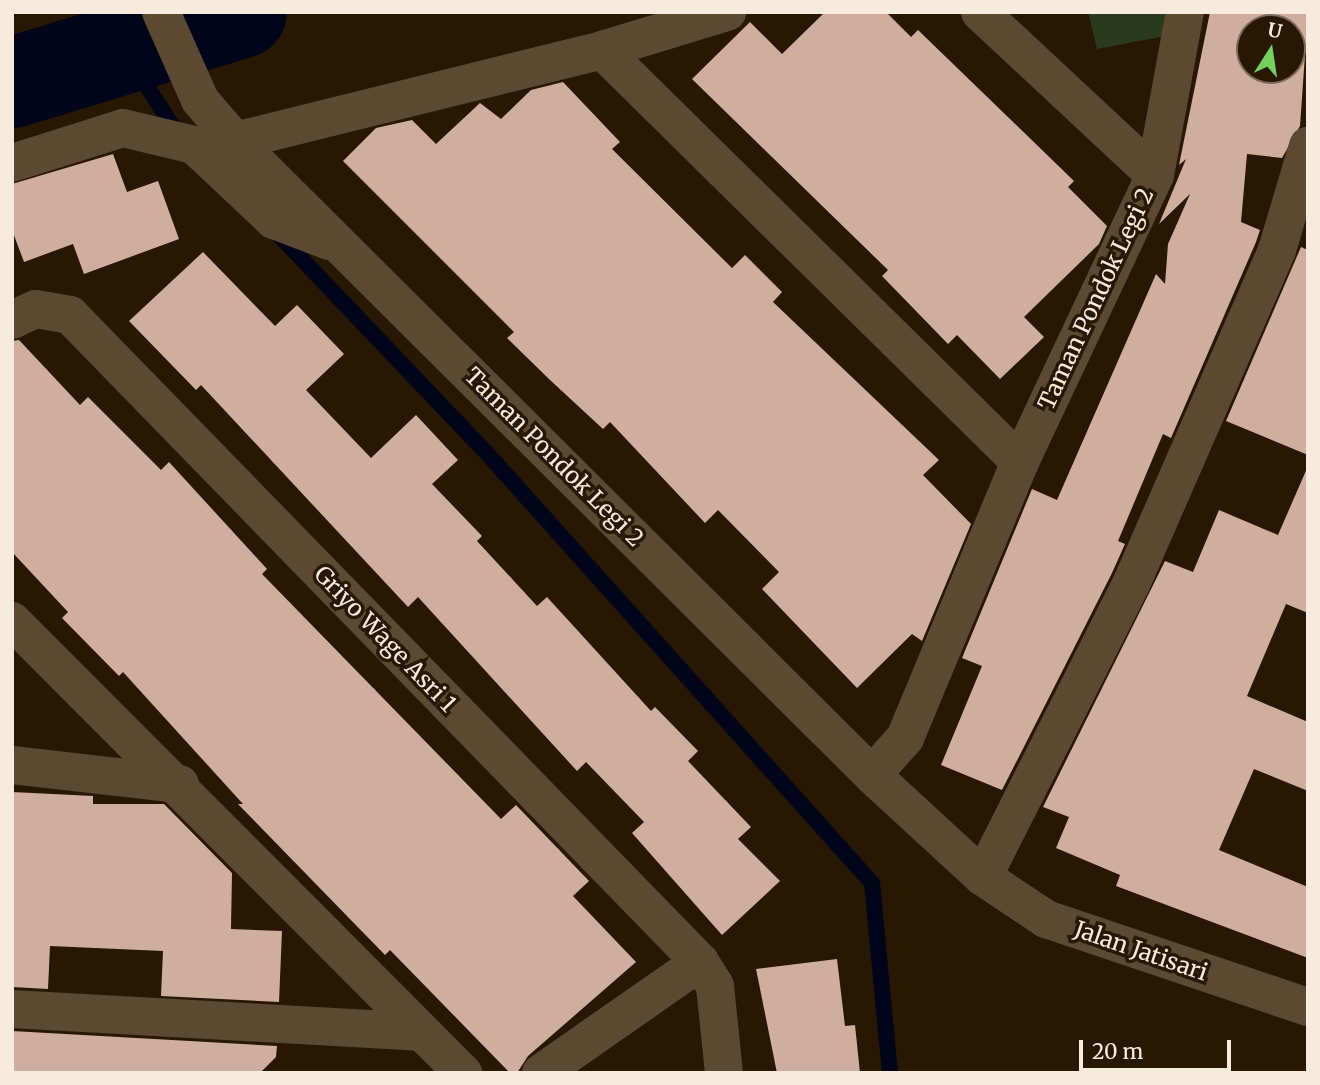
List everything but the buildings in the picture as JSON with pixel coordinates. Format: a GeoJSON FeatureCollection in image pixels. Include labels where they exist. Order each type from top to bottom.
{"type":"FeatureCollection","features":[{"type":"Feature","properties":{"kind":"street","name":"Taman Pondok Legi 2"},"geometry":{"type":"LineString","coordinates":[[161,12],[200,100],[235,141],[344,246],[872,775],[983,877]]}},
{"type":"Feature","properties":{"kind":"street"},"geometry":{"type":"LineString","coordinates":[[235,141],[602,50],[727,12]]}},
{"type":"Feature","properties":{"kind":"street","name":"Taman Pondok Legi 2"},"geometry":{"type":"LineString","coordinates":[[980,12],[1154,175]]}},
{"type":"Feature","properties":{"kind":"street","name":"Taman Pondok Legi 2"},"geometry":{"type":"LineString","coordinates":[[872,775],[905,737],[1020,462],[1154,175],[1185,12]]}},
{"type":"Feature","properties":{"kind":"street"},"geometry":{"type":"LineString","coordinates":[[602,50],[1020,462]]}},
{"type":"Feature","properties":{"kind":"street"},"geometry":{"type":"LineString","coordinates":[[12,163],[123,128],[194,145],[274,220],[344,246]]}},
{"type":"Feature","properties":{"kind":"street"},"geometry":{"type":"LineString","coordinates":[[983,877],[1132,582],[1277,250],[1308,146]]}},
{"type":"Feature","properties":{"kind":"street","name":"Griyo Wage Asri 1"},"geometry":{"type":"LineString","coordinates":[[12,320],[36,309],[70,315],[700,962],[715,986],[724,1073]]}},
{"type":"Feature","properties":{"kind":"street"},"geometry":{"type":"LineString","coordinates":[[12,621],[180,784],[419,1032],[463,1073]]}},
{"type":"Feature","properties":{"kind":"street"},"geometry":{"type":"LineString","coordinates":[[12,765],[180,784]]}},
{"type":"Feature","properties":{"kind":"street","name":"Jalan Jatisari"},"geometry":{"type":"LineString","coordinates":[[983,877],[1046,919],[1308,1007]]}},
{"type":"Feature","properties":{"kind":"street"},"geometry":{"type":"LineString","coordinates":[[541,1073],[700,962]]}},
{"type":"Feature","properties":{"kind":"street"},"geometry":{"type":"LineString","coordinates":[[12,1009],[419,1032]]}},
{"type":"Feature","properties":{"kind":"green space"},"geometry":{"type":"Polygon","coordinates":[[[1088,12],[1165,12],[1171,35],[1097,49],[1088,12]]]}},
{"type":"Feature","properties":{"kind":"waterway"},"geometry":{"type":"LineString","coordinates":[[12,82],[241,12]]}},
{"type":"Feature","properties":{"kind":"waterway"},"geometry":{"type":"LineString","coordinates":[[124,51],[178,134]]}},
{"type":"Feature","properties":{"kind":"waterway"},"geometry":{"type":"LineString","coordinates":[[278,234],[484,450],[872,883],[890,1073]]}}]}
